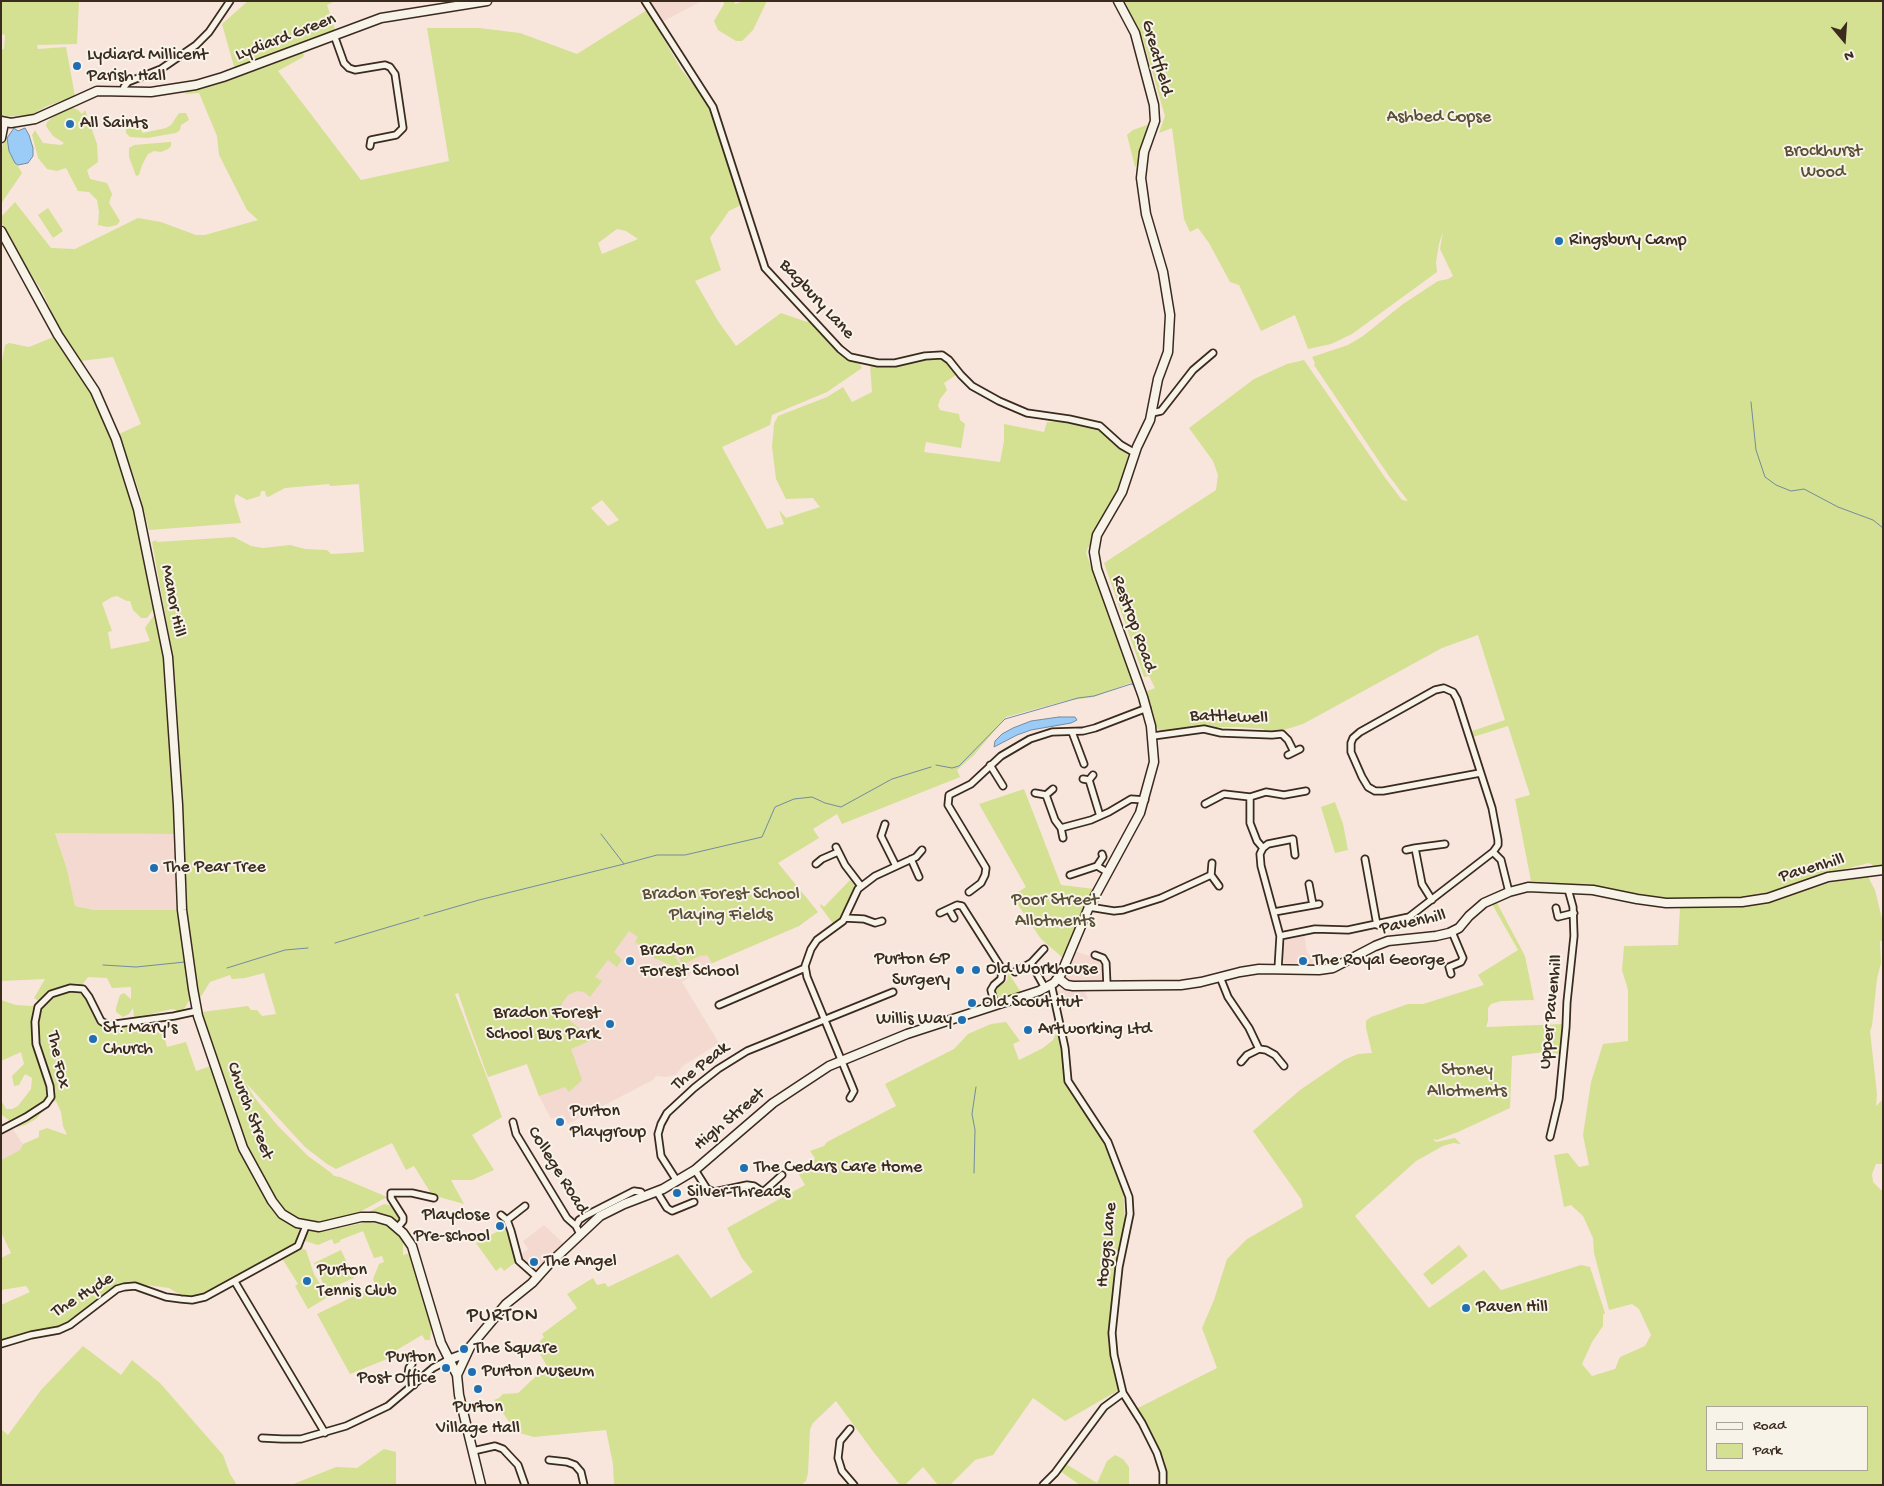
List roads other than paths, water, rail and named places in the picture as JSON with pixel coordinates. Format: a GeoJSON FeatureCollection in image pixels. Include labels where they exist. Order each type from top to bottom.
{"type":"FeatureCollection","features":[{"type":"Feature","properties":{"kind":"street"},"geometry":{"type":"LineString","coordinates":[[124,92],[124,87],[128,82],[161,69],[196,45],[209,32],[230,1]]}},
{"type":"Feature","properties":{"kind":"street","name":"Lydiard Green"},"geometry":{"type":"LineString","coordinates":[[3,122],[21,122],[40,118],[94,92],[169,91],[210,82],[390,16],[487,1]]}},
{"type":"Feature","properties":{"kind":"street","name":"Bagbury Lane"},"geometry":{"type":"LineString","coordinates":[[645,1],[713,107],[765,268],[838,346],[850,357],[878,363],[903,362],[925,356],[942,355],[949,360],[972,386],[1004,404],[1027,413],[1069,418],[1100,426],[1121,445],[1135,453]]}},
{"type":"Feature","properties":{"kind":"street","name":"Greatfield"},"geometry":{"type":"LineString","coordinates":[[1118,1],[1135,33],[1154,105],[1155,121],[1144,152],[1141,178],[1146,214],[1163,272]]}},
{"type":"Feature","properties":{"kind":"street"},"geometry":{"type":"LineString","coordinates":[[334,36],[344,62],[349,68],[355,70],[392,65],[403,128],[396,135],[370,140]]}},
{"type":"Feature","properties":{"kind":"street"},"geometry":{"type":"LineString","coordinates":[[1,138],[3,122]]}},
{"type":"Feature","properties":{"kind":"street","name":"Manor Hill"},"geometry":{"type":"LineString","coordinates":[[1,230],[58,335],[95,391],[118,447],[138,509],[168,658],[182,910],[196,1011]]}},
{"type":"Feature","properties":{"kind":"street","name":"Restrop Road"},"geometry":{"type":"LineString","coordinates":[[1058,978],[1089,907],[1133,827],[1145,800],[1154,762],[1153,736],[1147,708],[1099,576],[1094,552],[1097,536],[1122,492],[1135,453],[1152,413],[1158,378],[1168,352],[1169,300],[1163,272]]}},
{"type":"Feature","properties":{"kind":"street"},"geometry":{"type":"LineString","coordinates":[[1152,413],[1161,411],[1193,370],[1213,353]]}},
{"type":"Feature","properties":{"kind":"street"},"geometry":{"type":"LineString","coordinates":[[1280,936],[1315,929],[1348,930],[1409,917],[1493,852],[1498,845],[1498,834],[1492,808],[1456,696],[1453,692],[1444,688],[1430,692],[1360,732],[1353,738],[1350,750],[1368,787],[1375,791],[1480,773]]}},
{"type":"Feature","properties":{"kind":"street"},"geometry":{"type":"LineString","coordinates":[[969,892],[981,883],[986,868],[960,828],[947,801],[949,796],[971,784],[1001,756],[1030,738],[1052,732],[1072,732],[1095,728],[1147,708]]}},
{"type":"Feature","properties":{"kind":"street","name":"Battlewell"},"geometry":{"type":"LineString","coordinates":[[1153,736],[1204,729],[1220,733],[1282,734],[1288,740],[1290,754],[1300,749]]}},
{"type":"Feature","properties":{"kind":"street"},"geometry":{"type":"LineString","coordinates":[[1072,732],[1084,764]]}},
{"type":"Feature","properties":{"kind":"street"},"geometry":{"type":"LineString","coordinates":[[990,765],[1003,786]]}},
{"type":"Feature","properties":{"kind":"street"},"geometry":{"type":"LineString","coordinates":[[1088,778],[1100,816]]}},
{"type":"Feature","properties":{"kind":"street"},"geometry":{"type":"LineString","coordinates":[[1046,795],[1053,789]]}},
{"type":"Feature","properties":{"kind":"street"},"geometry":{"type":"LineString","coordinates":[[1204,804],[1209,798],[1224,794],[1250,797],[1266,792],[1284,795],[1302,790]]}},
{"type":"Feature","properties":{"kind":"street"},"geometry":{"type":"LineString","coordinates":[[1035,793],[1046,795]]}},
{"type":"Feature","properties":{"kind":"street"},"geometry":{"type":"LineString","coordinates":[[1046,795],[1055,820],[1061,828],[1063,838]]}},
{"type":"Feature","properties":{"kind":"street"},"geometry":{"type":"LineString","coordinates":[[1250,797],[1250,823],[1262,848]]}},
{"type":"Feature","properties":{"kind":"street"},"geometry":{"type":"LineString","coordinates":[[1061,828],[1110,812],[1131,799],[1145,800]]}},
{"type":"Feature","properties":{"kind":"street"},"geometry":{"type":"LineString","coordinates":[[885,824],[881,836],[896,866]]}},
{"type":"Feature","properties":{"kind":"street"},"geometry":{"type":"LineString","coordinates":[[1278,969],[1280,936],[1260,861],[1260,854],[1262,848],[1272,842],[1292,839],[1296,854]]}},
{"type":"Feature","properties":{"kind":"street"},"geometry":{"type":"LineString","coordinates":[[1406,850],[1445,844]]}},
{"type":"Feature","properties":{"kind":"street"},"geometry":{"type":"LineString","coordinates":[[1415,848],[1422,884],[1432,900]]}},
{"type":"Feature","properties":{"kind":"street"},"geometry":{"type":"LineString","coordinates":[[816,864],[822,858],[837,850],[845,865],[861,886]]}},
{"type":"Feature","properties":{"kind":"street"},"geometry":{"type":"LineString","coordinates":[[850,1098],[856,1093],[805,968],[811,949],[817,940],[836,927],[844,918],[852,898],[861,886],[911,859],[922,850]]}},
{"type":"Feature","properties":{"kind":"street"},"geometry":{"type":"LineString","coordinates":[[1493,852],[1501,860],[1509,892]]}},
{"type":"Feature","properties":{"kind":"street"},"geometry":{"type":"LineString","coordinates":[[1070,875],[1097,866],[1103,857],[1102,854]]}},
{"type":"Feature","properties":{"kind":"street"},"geometry":{"type":"LineString","coordinates":[[911,859],[920,877]]}},
{"type":"Feature","properties":{"kind":"street"},"geometry":{"type":"LineString","coordinates":[[1365,859],[1377,925]]}},
{"type":"Feature","properties":{"kind":"street"},"geometry":{"type":"LineString","coordinates":[[1212,864],[1211,875],[1219,886]]}},
{"type":"Feature","properties":{"kind":"street"},"geometry":{"type":"LineString","coordinates":[[1097,866],[1107,872]]}},
{"type":"Feature","properties":{"kind":"street","name":"Pavenhill"},"geometry":{"type":"LineString","coordinates":[[1058,978],[1070,985],[1181,985],[1249,971],[1333,968],[1384,942],[1436,936],[1452,932],[1459,928],[1484,903],[1509,892],[1535,886],[1593,890],[1666,903],[1742,902],[1768,898],[1828,877],[1883,870]]}},
{"type":"Feature","properties":{"kind":"street"},"geometry":{"type":"LineString","coordinates":[[1089,907],[1114,911],[1122,910],[1161,898],[1211,875]]}},
{"type":"Feature","properties":{"kind":"street"},"geometry":{"type":"LineString","coordinates":[[1274,912],[1316,904],[1309,884]]}},
{"type":"Feature","properties":{"kind":"street","name":"Upper Pavenhill"},"geometry":{"type":"LineString","coordinates":[[1550,1137],[1559,1099],[1566,1027],[1566,1002],[1574,936],[1574,913],[1568,889]]}},
{"type":"Feature","properties":{"kind":"street"},"geometry":{"type":"LineString","coordinates":[[940,912],[957,905],[962,906],[1002,969],[1001,979],[991,990],[995,1005]]}},
{"type":"Feature","properties":{"kind":"street"},"geometry":{"type":"LineString","coordinates":[[1556,908],[1558,917],[1574,913]]}},
{"type":"Feature","properties":{"kind":"street"},"geometry":{"type":"LineString","coordinates":[[949,909],[954,918]]}},
{"type":"Feature","properties":{"kind":"street"},"geometry":{"type":"LineString","coordinates":[[844,918],[864,919],[876,923],[882,921]]}},
{"type":"Feature","properties":{"kind":"street"},"geometry":{"type":"LineString","coordinates":[[1452,932],[1462,954],[1460,962]]}},
{"type":"Feature","properties":{"kind":"street"},"geometry":{"type":"LineString","coordinates":[[1015,972],[1031,963],[1044,948]]}},
{"type":"Feature","properties":{"kind":"street"},"geometry":{"type":"LineString","coordinates":[[1102,950],[1097,956],[1106,963],[1107,985]]}},
{"type":"Feature","properties":{"kind":"street"},"geometry":{"type":"LineString","coordinates":[[1460,962],[1466,968]]}},
{"type":"Feature","properties":{"kind":"street"},"geometry":{"type":"LineString","coordinates":[[1451,974],[1449,967],[1460,962]]}},
{"type":"Feature","properties":{"kind":"street","name":"Hoggs Lane"},"geometry":{"type":"LineString","coordinates":[[1031,963],[1048,986],[1052,988],[1064,1041],[1068,1081],[1108,1142],[1129,1197],[1130,1214],[1119,1267],[1112,1333],[1114,1356],[1123,1393],[1142,1423],[1156,1453],[1163,1472],[1163,1485]]}},
{"type":"Feature","properties":{"kind":"street"},"geometry":{"type":"LineString","coordinates":[[718,1005],[805,968]]}},
{"type":"Feature","properties":{"kind":"street","name":"High Street"},"geometry":{"type":"LineString","coordinates":[[481,1485],[457,1388],[457,1375],[467,1353],[500,1310],[537,1277],[580,1234],[605,1213],[657,1192],[695,1170],[773,1103],[829,1066],[907,1034],[1048,986],[1058,978]]}},
{"type":"Feature","properties":{"kind":"street"},"geometry":{"type":"LineString","coordinates":[[1220,978],[1228,997],[1249,1028],[1259,1049]]}},
{"type":"Feature","properties":{"kind":"street","name":"The Fox"},"geometry":{"type":"LineString","coordinates":[[1,1130],[33,1113],[46,1104],[51,1097],[50,1086],[36,1044],[35,1022],[38,1007],[51,994],[70,988],[83,989],[101,1021],[108,1025],[196,1011]]}},
{"type":"Feature","properties":{"kind":"street","name":"The Peak"},"geometry":{"type":"LineString","coordinates":[[677,1181],[661,1156],[658,1141],[661,1124],[667,1113],[718,1069],[738,1056],[893,992]]}},
{"type":"Feature","properties":{"kind":"street","name":"Church Street"},"geometry":{"type":"LineString","coordinates":[[196,1011],[238,1134],[267,1194],[279,1210],[291,1220],[306,1226],[324,1227],[354,1219],[371,1217],[385,1219],[398,1227]]}},
{"type":"Feature","properties":{"kind":"street"},"geometry":{"type":"LineString","coordinates":[[1241,1062],[1247,1055],[1259,1049],[1266,1050],[1275,1055],[1284,1066]]}},
{"type":"Feature","properties":{"kind":"street","name":"College Road"},"geometry":{"type":"LineString","coordinates":[[513,1122],[516,1134],[567,1218],[576,1226],[580,1234]]}},
{"type":"Feature","properties":{"kind":"street"},"geometry":{"type":"LineString","coordinates":[[695,1170],[707,1189],[714,1192],[747,1185],[754,1186],[763,1192],[782,1175]]}},
{"type":"Feature","properties":{"kind":"street"},"geometry":{"type":"LineString","coordinates":[[576,1226],[579,1220],[585,1216],[634,1191],[641,1192],[644,1197]]}},
{"type":"Feature","properties":{"kind":"street"},"geometry":{"type":"LineString","coordinates":[[657,1192],[666,1208],[672,1211],[694,1202]]}},
{"type":"Feature","properties":{"kind":"street"},"geometry":{"type":"LineString","coordinates":[[434,1198],[412,1193],[391,1193],[391,1198],[403,1217],[403,1221],[398,1227],[412,1244],[432,1314],[448,1360],[457,1375]]}},
{"type":"Feature","properties":{"kind":"street"},"geometry":{"type":"LineString","coordinates":[[507,1220],[524,1206]]}},
{"type":"Feature","properties":{"kind":"street"},"geometry":{"type":"LineString","coordinates":[[501,1215],[507,1220],[519,1261],[537,1277]]}},
{"type":"Feature","properties":{"kind":"street","name":"The Hyde"},"geometry":{"type":"LineString","coordinates":[[1,1344],[31,1335],[59,1330],[70,1325],[118,1289],[124,1287],[136,1286],[166,1297],[192,1300],[213,1294],[298,1246],[306,1226]]}},
{"type":"Feature","properties":{"kind":"street"},"geometry":{"type":"LineString","coordinates":[[235,1282],[325,1433]]}},
{"type":"Feature","properties":{"kind":"street"},"geometry":{"type":"LineString","coordinates":[[262,1438],[301,1439],[346,1426],[382,1410],[398,1399],[433,1368],[467,1353]]}},
{"type":"Feature","properties":{"kind":"street"},"geometry":{"type":"LineString","coordinates":[[412,1364],[408,1374],[414,1385]]}},
{"type":"Feature","properties":{"kind":"street"},"geometry":{"type":"LineString","coordinates":[[1043,1485],[1055,1473],[1104,1407],[1123,1393]]}},
{"type":"Feature","properties":{"kind":"street"},"geometry":{"type":"LineString","coordinates":[[850,1429],[842,1438],[838,1451],[840,1465],[847,1482],[854,1485]]}},
{"type":"Feature","properties":{"kind":"street"},"geometry":{"type":"LineString","coordinates":[[473,1451],[495,1446],[503,1449],[518,1466],[525,1485]]}},
{"type":"Feature","properties":{"kind":"street"},"geometry":{"type":"LineString","coordinates":[[549,1460],[564,1461],[575,1465],[581,1472],[584,1485]]}},
{"type":"Feature","properties":{"kind":"water"},"geometry":{"type":"Polygon","coordinates":[[[14,128],[18,131],[25,128],[29,135],[33,156],[28,163],[18,165],[9,151],[7,138],[14,128]]]}},
{"type":"Feature","properties":{"kind":"water"},"geometry":{"type":"Polygon","coordinates":[[[1075,717],[1077,720],[1071,723],[1031,730],[994,747],[995,741],[1002,734],[1013,728],[1031,721],[1075,717]]]}},
{"type":"Feature","properties":{"kind":"waterway"},"geometry":{"type":"LineString","coordinates":[[1751,402],[1756,450],[1765,477],[1776,485],[1791,491],[1804,489],[1838,507],[1873,520],[1883,528]]}},
{"type":"Feature","properties":{"kind":"waterway"},"geometry":{"type":"LineString","coordinates":[[936,765],[952,768],[959,766],[1005,719],[1078,698],[1094,696],[1131,684],[1135,685]]}},
{"type":"Feature","properties":{"kind":"waterway"},"geometry":{"type":"LineString","coordinates":[[624,864],[657,855],[685,855],[762,837],[775,807],[794,799],[812,797],[841,807],[892,779],[931,767]]}},
{"type":"Feature","properties":{"kind":"waterway"},"geometry":{"type":"LineString","coordinates":[[424,916],[479,900],[624,864],[601,834]]}},
{"type":"Feature","properties":{"kind":"waterway"},"geometry":{"type":"LineString","coordinates":[[335,943],[419,918]]}},
{"type":"Feature","properties":{"kind":"waterway"},"geometry":{"type":"LineString","coordinates":[[227,968],[285,950],[308,948]]}},
{"type":"Feature","properties":{"kind":"waterway"},"geometry":{"type":"LineString","coordinates":[[103,965],[136,967],[185,962]]}},
{"type":"Feature","properties":{"kind":"waterway"},"geometry":{"type":"LineString","coordinates":[[974,1173],[975,1130],[972,1114],[976,1087]]}},
{"type":"Feature","properties":{"kind":"place","name":"Lydiard Millicent Parish Hall"},"geometry":{"type":"Point","coordinates":[77,66]}},
{"type":"Feature","properties":{"kind":"place","name":"All Saints"},"geometry":{"type":"Point","coordinates":[70,124]}},
{"type":"Feature","properties":{"kind":"place","name":"Ringsbury Camp"},"geometry":{"type":"Point","coordinates":[1559,241]}},
{"type":"Feature","properties":{"kind":"place","name":"The Pear Tree"},"geometry":{"type":"Point","coordinates":[154,868]}},
{"type":"Feature","properties":{"kind":"place","name":"Bradon Forest School"},"geometry":{"type":"Point","coordinates":[630,961]}},
{"type":"Feature","properties":{"kind":"place","name":"The Royal George"},"geometry":{"type":"Point","coordinates":[1303,961]}},
{"type":"Feature","properties":{"kind":"place","name":"Purton GP Surgery"},"geometry":{"type":"Point","coordinates":[960,970]}},
{"type":"Feature","properties":{"kind":"place","name":"Old Workhouse"},"geometry":{"type":"Point","coordinates":[976,970]}},
{"type":"Feature","properties":{"kind":"place","name":"Old Scout Hut"},"geometry":{"type":"Point","coordinates":[972,1003]}},
{"type":"Feature","properties":{"kind":"place","name":"Willis Way"},"geometry":{"type":"Point","coordinates":[962,1020]}},
{"type":"Feature","properties":{"kind":"place","name":"Bradon Forest School Bus Park"},"geometry":{"type":"Point","coordinates":[610,1024]}},
{"type":"Feature","properties":{"kind":"place","name":"Artworking Ltd"},"geometry":{"type":"Point","coordinates":[1028,1030]}},
{"type":"Feature","properties":{"kind":"place","name":"St. Mary's Church"},"geometry":{"type":"Point","coordinates":[93,1039]}},
{"type":"Feature","properties":{"kind":"place","name":"Purton Playgroup"},"geometry":{"type":"Point","coordinates":[560,1122]}},
{"type":"Feature","properties":{"kind":"place","name":"The Cedars Care Home"},"geometry":{"type":"Point","coordinates":[744,1168]}},
{"type":"Feature","properties":{"kind":"place","name":"Silver Threads"},"geometry":{"type":"Point","coordinates":[677,1193]}},
{"type":"Feature","properties":{"kind":"place","name":"Playclose Pre-school"},"geometry":{"type":"Point","coordinates":[500,1226]}},
{"type":"Feature","properties":{"kind":"place","name":"The Angel"},"geometry":{"type":"Point","coordinates":[534,1262]}},
{"type":"Feature","properties":{"kind":"place","name":"Purton Tennis Club"},"geometry":{"type":"Point","coordinates":[307,1281]}},
{"type":"Feature","properties":{"kind":"place","name":"Paven Hill"},"geometry":{"type":"Point","coordinates":[1466,1308]}},
{"type":"Feature","properties":{"kind":"place","name":"The Square"},"geometry":{"type":"Point","coordinates":[464,1349]}},
{"type":"Feature","properties":{"kind":"place","name":"Purton Post Office"},"geometry":{"type":"Point","coordinates":[446,1368]}},
{"type":"Feature","properties":{"kind":"place","name":"Purton Museum"},"geometry":{"type":"Point","coordinates":[472,1372]}},
{"type":"Feature","properties":{"kind":"place","name":"Purton Village Hall"},"geometry":{"type":"Point","coordinates":[478,1389]}},
{"type":"Feature","properties":{"kind":"district","name":"PURTON"},"geometry":{"type":"Point","coordinates":[503,1317]}},
{"type":"Feature","properties":{"kind":"park label","name":"Ashbed Copse"},"geometry":{"type":"Point","coordinates":[1439,118]}},
{"type":"Feature","properties":{"kind":"park label","name":"Brockhurst Wood"},"geometry":{"type":"Point","coordinates":[1823,162]}},
{"type":"Feature","properties":{"kind":"park label","name":"Bradon Forest School Playing Fields"},"geometry":{"type":"Point","coordinates":[721,905]}},
{"type":"Feature","properties":{"kind":"park label","name":"Poor Street Allotments"},"geometry":{"type":"Point","coordinates":[1055,911]}},
{"type":"Feature","properties":{"kind":"park label","name":"Stoney Allotments"},"geometry":{"type":"Point","coordinates":[1467,1081]}}]}
